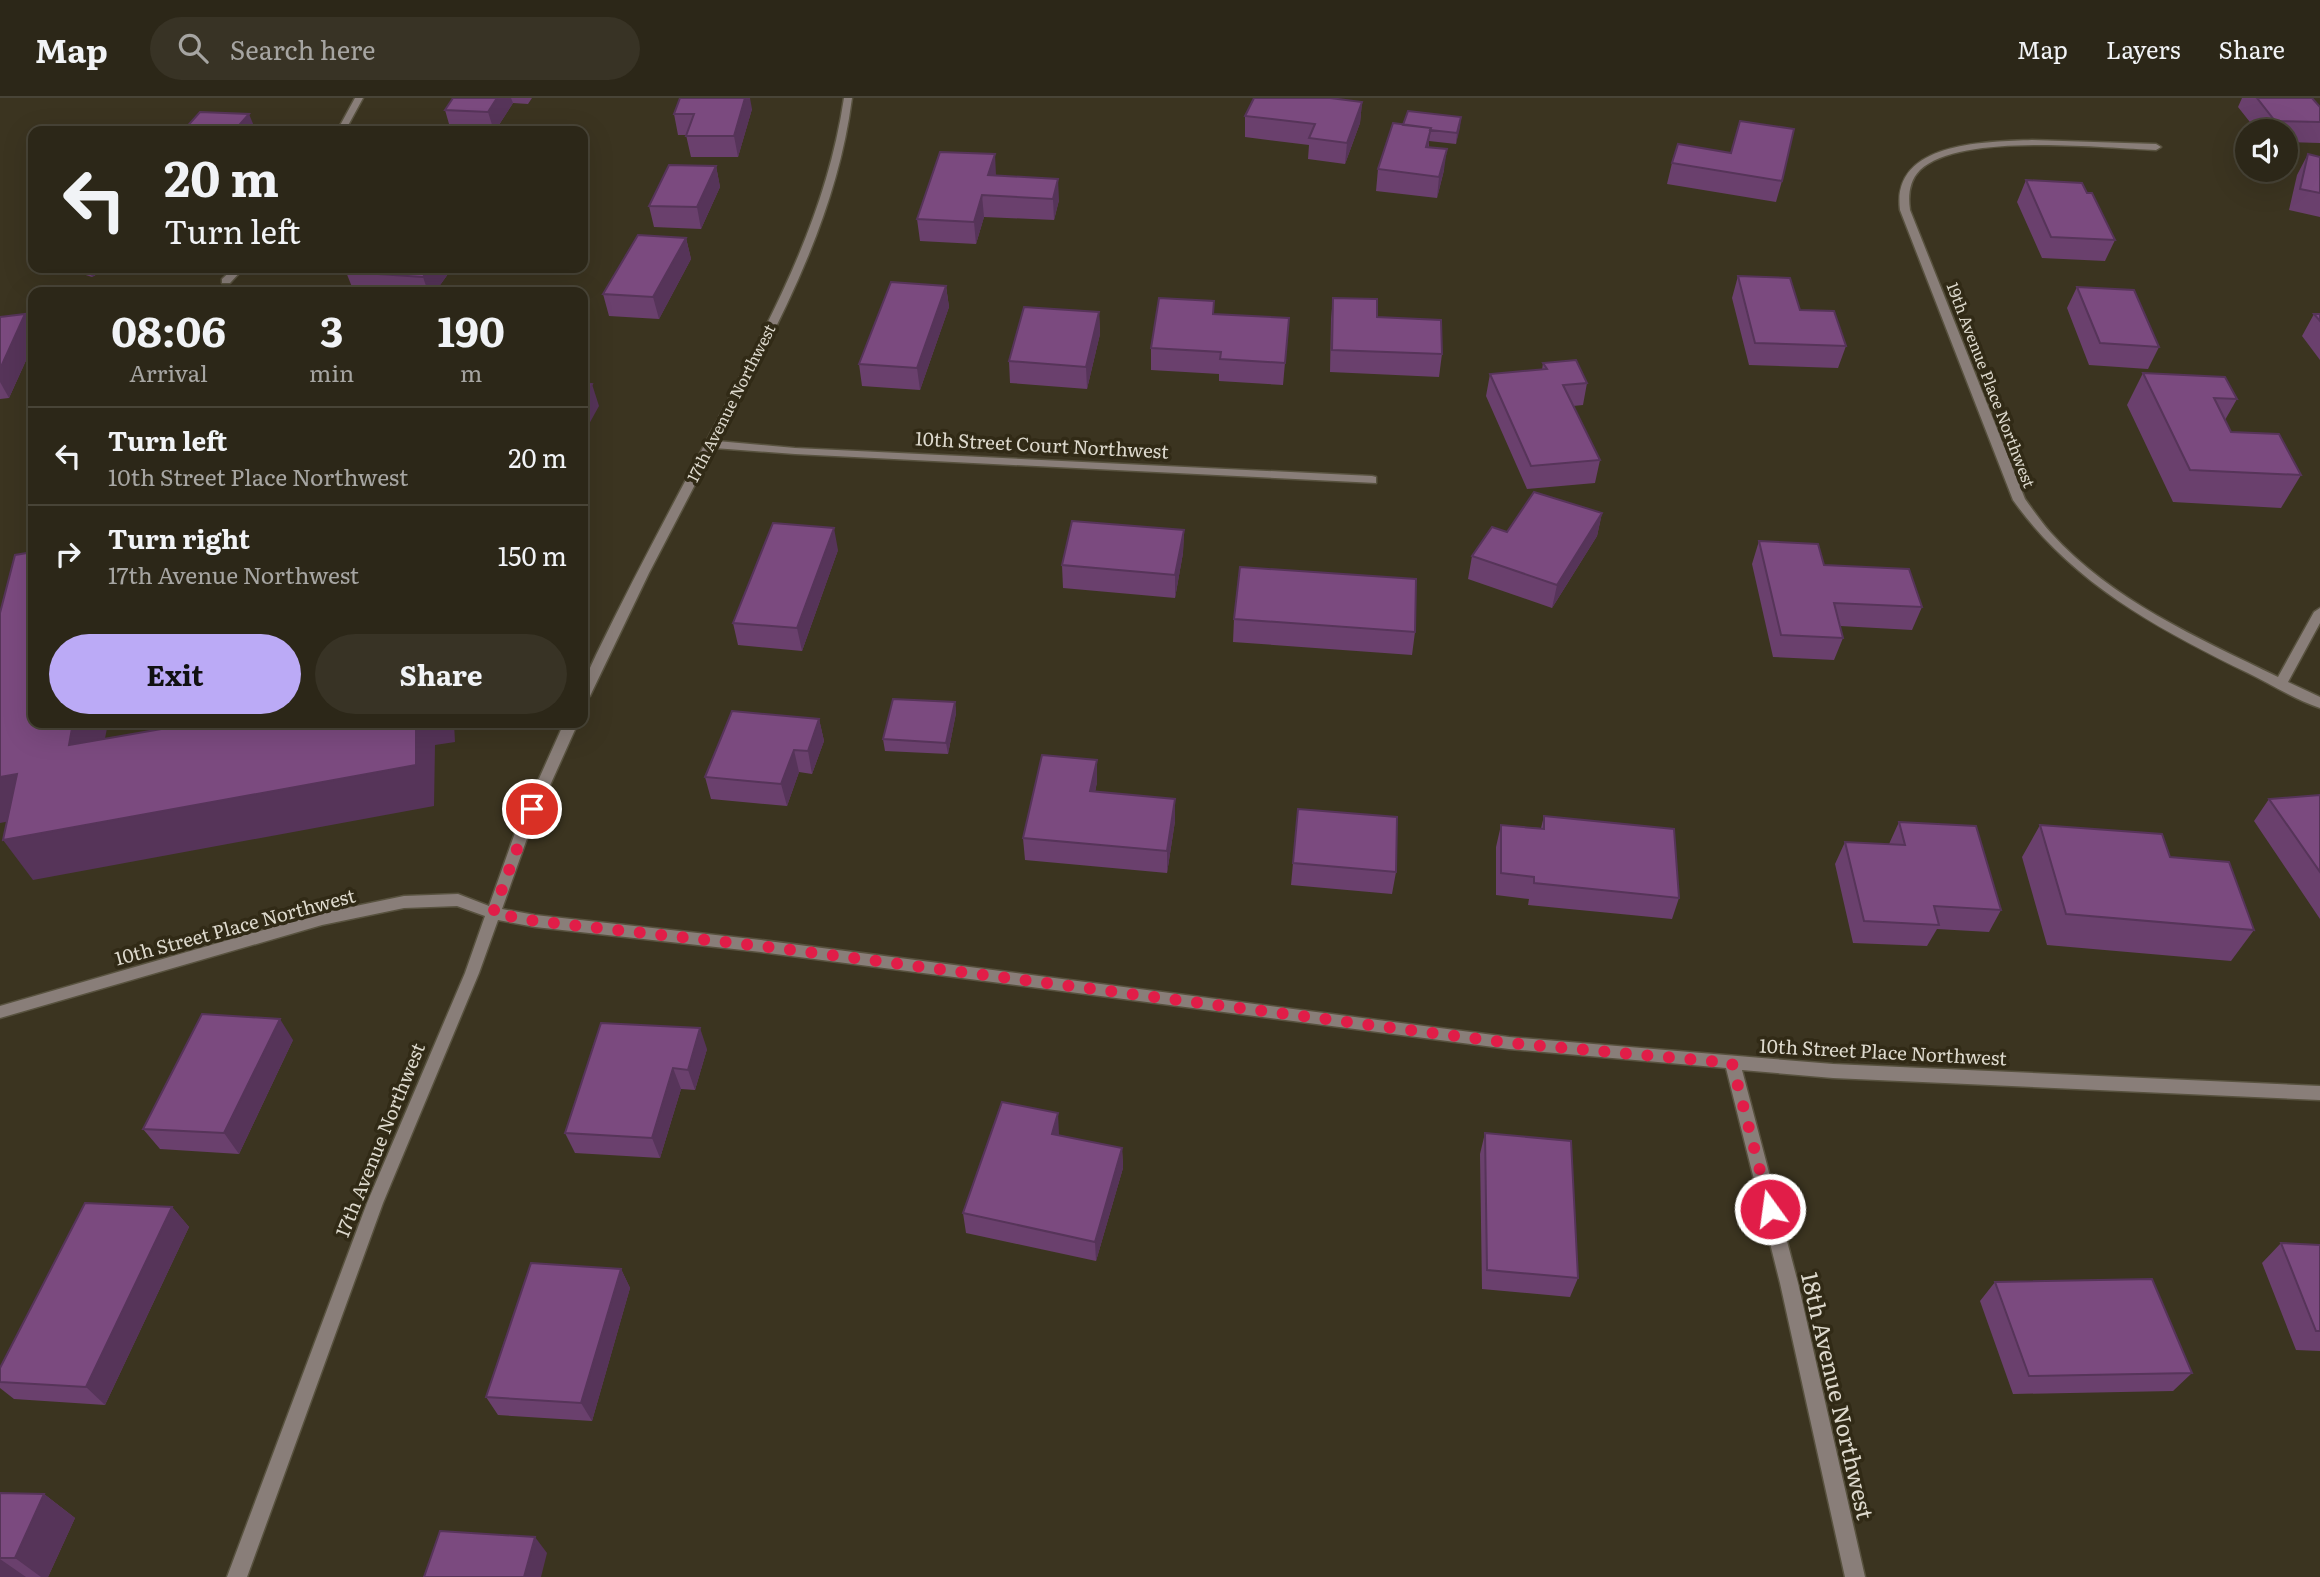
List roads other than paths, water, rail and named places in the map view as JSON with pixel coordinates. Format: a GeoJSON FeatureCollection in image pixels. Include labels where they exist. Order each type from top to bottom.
{"type":"FeatureCollection","features":[{"type":"Feature","properties":{"kind":"street"},"geometry":{"type":"LineString","coordinates":[[344,126],[359,98]]}},
{"type":"Feature","properties":{"kind":"street","name":"17th Avenue Northwest"},"geometry":{"type":"LineString","coordinates":[[588,686],[661,536],[802,265],[824,210],[845,128],[848,98]]}},
{"type":"Feature","properties":{"kind":"street","name":"19th Avenue Place Northwest"},"geometry":{"type":"LineString","coordinates":[[2156,147],[2005,144],[1969,148],[1939,156],[1919,166],[1907,180],[1903,197],[1905,210],[2019,500],[2028,513],[2062,553],[2109,591],[2148,615],[2320,703]]}},
{"type":"Feature","properties":{"kind":"street"},"geometry":{"type":"LineString","coordinates":[[226,281],[234,273]]}},
{"type":"Feature","properties":{"kind":"street","name":"10th Street Court Northwest"},"geometry":{"type":"LineString","coordinates":[[711,444],[795,451],[1372,480]]}},
{"type":"Feature","properties":{"kind":"street"},"geometry":{"type":"LineString","coordinates":[[2281,683],[2320,612]]}},
{"type":"Feature","properties":{"kind":"street","name":"17th Avenue Northwest"},"geometry":{"type":"LineString","coordinates":[[237,1577],[375,1203],[472,973],[523,830],[569,728]]}},
{"type":"Feature","properties":{"kind":"street","name":"10th Street Place Northwest"},"geometry":{"type":"LineString","coordinates":[[0,1012],[322,919],[404,902],[458,900],[493,913],[535,921],[761,946],[1510,1043],[1833,1072],[2320,1093]]}},
{"type":"Feature","properties":{"kind":"street","name":"18th Avenue Northwest"},"geometry":{"type":"LineString","coordinates":[[1732,1063],[1789,1283],[1855,1577]]}}]}
